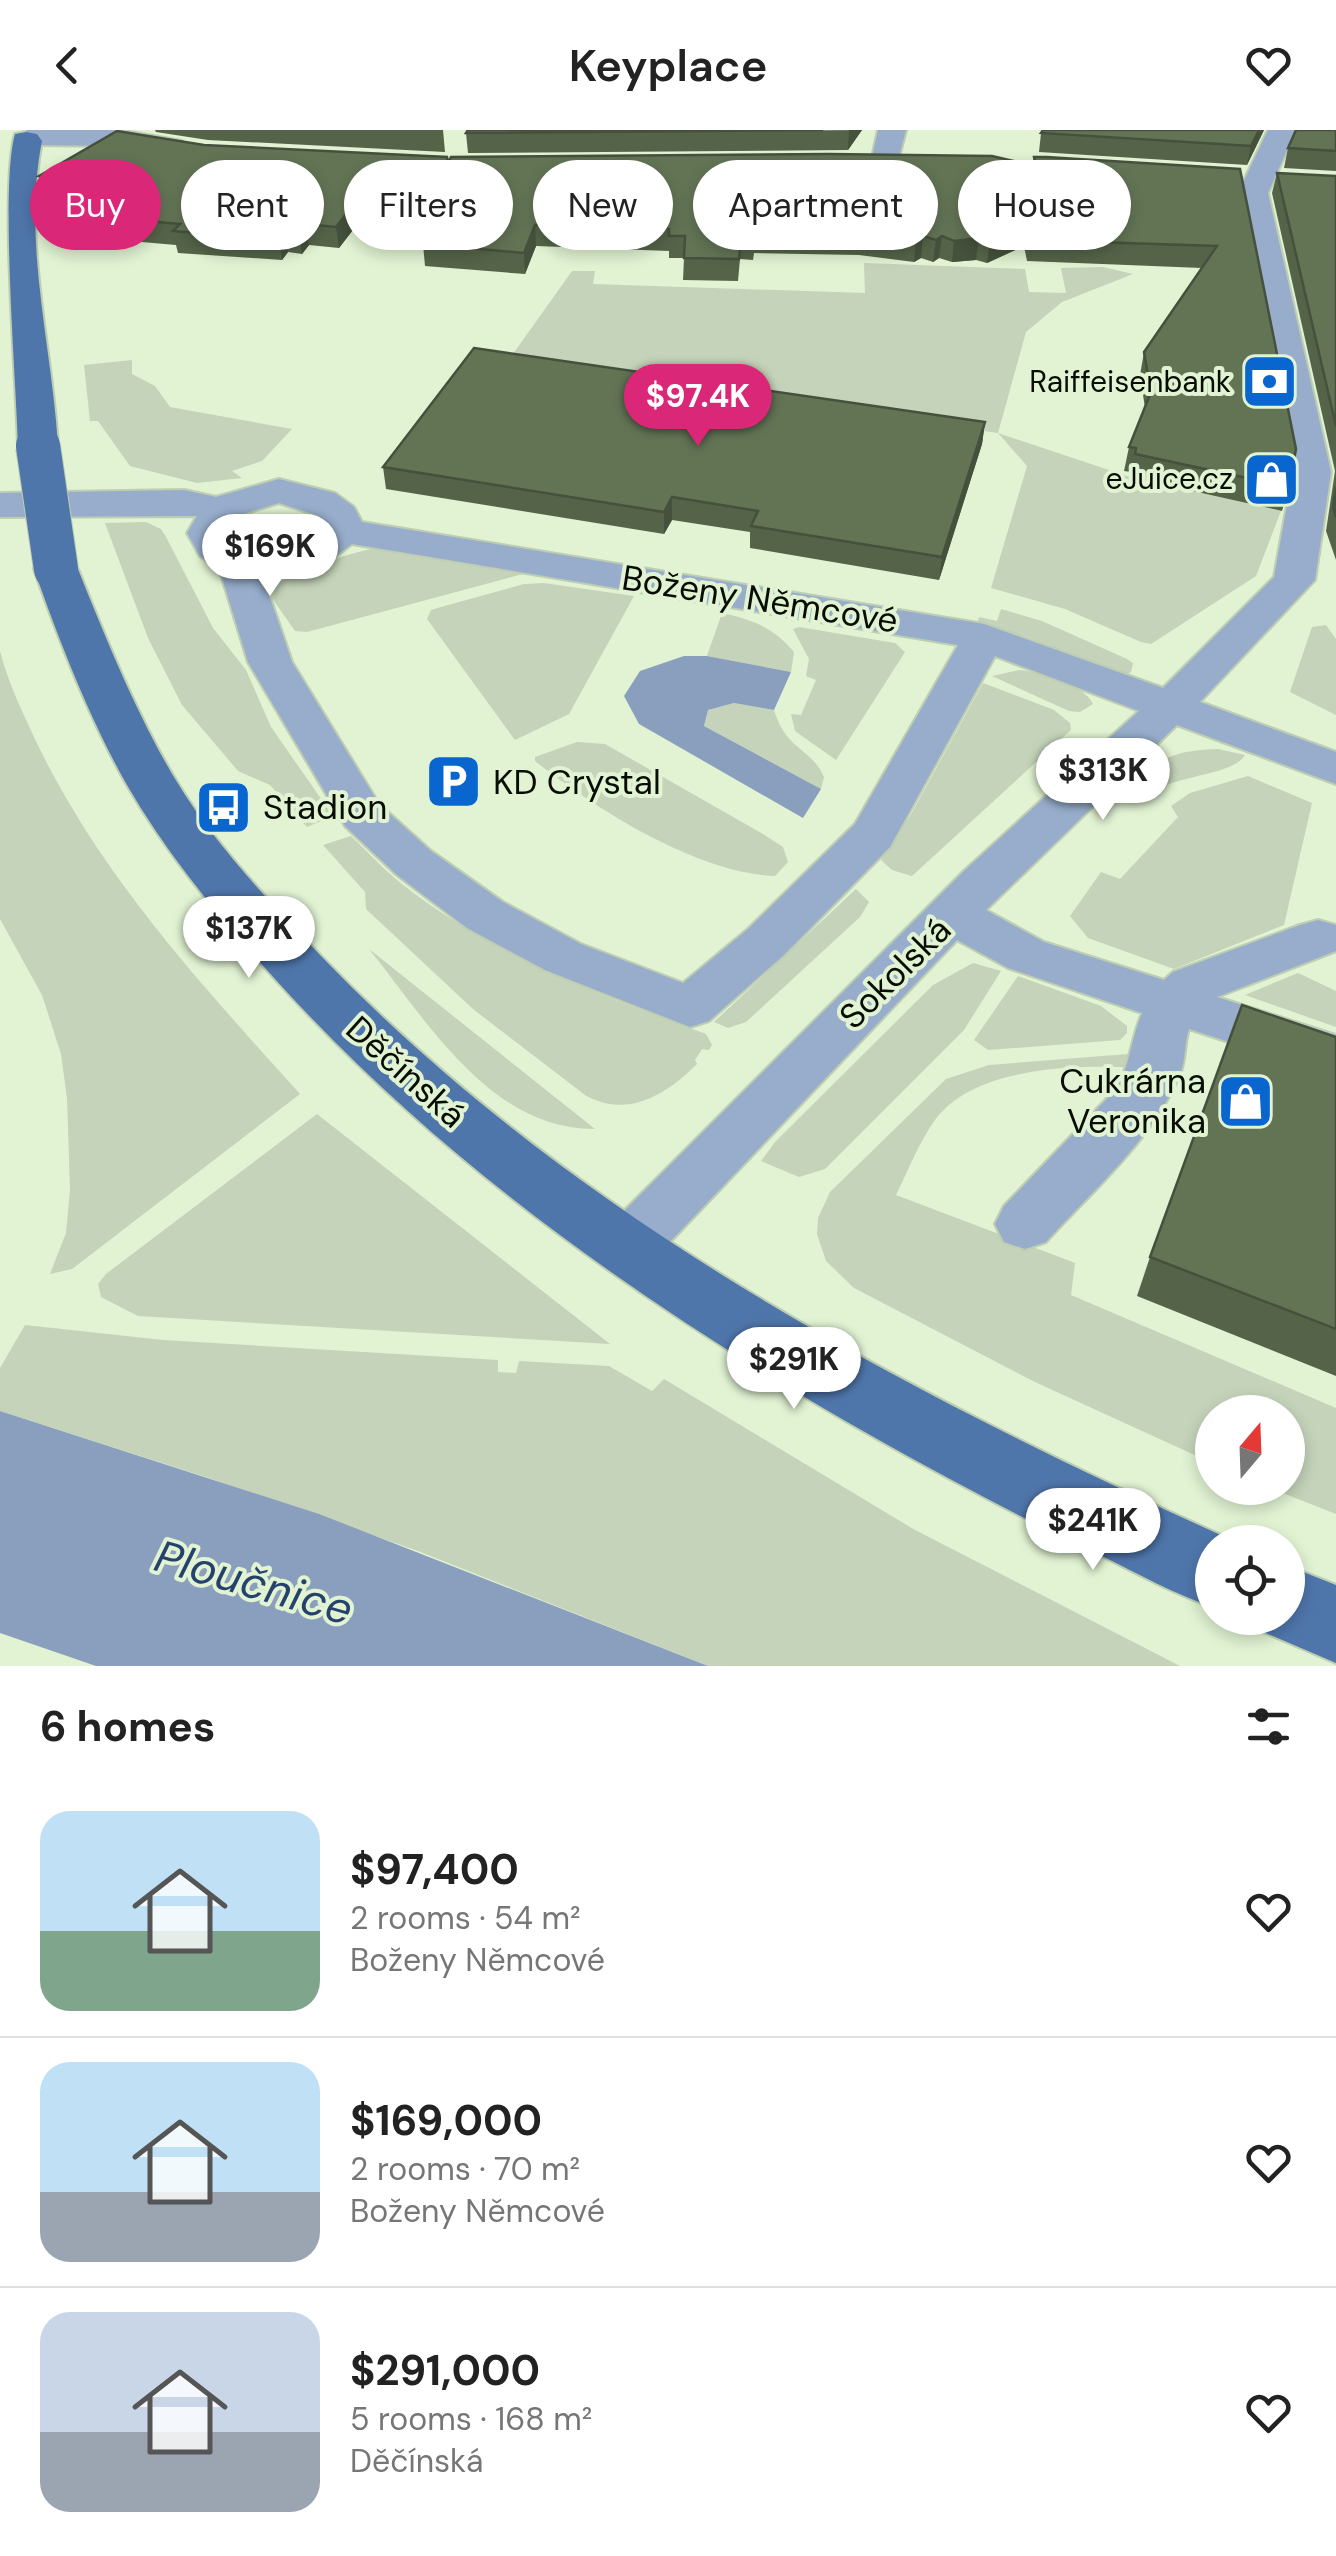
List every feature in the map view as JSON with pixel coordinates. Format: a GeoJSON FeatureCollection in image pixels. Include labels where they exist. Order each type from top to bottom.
{"type":"FeatureCollection","features":[{"type":"Feature","properties":{"kind":"main road","name":"Děčínská"},"geometry":{"type":"LineString","coordinates":[[27,139],[6,228],[56,569],[70,610],[152,784],[237,899],[300,972],[425,1092],[627,1247],[784,1350],[1087,1512],[1195,1562]]}},
{"type":"Feature","properties":{"kind":"main road"},"geometry":{"type":"LineString","coordinates":[[1305,1611],[1336,1624]]}},
{"type":"Feature","properties":{"kind":"street"},"geometry":{"type":"LineString","coordinates":[[892,130],[896,160]]}},
{"type":"Feature","properties":{"kind":"street"},"geometry":{"type":"LineString","coordinates":[[1257,198],[1282,130]]}},
{"type":"Feature","properties":{"kind":"street"},"geometry":{"type":"LineString","coordinates":[[27,139],[109,137],[208,153]]}},
{"type":"Feature","properties":{"kind":"street"},"geometry":{"type":"LineString","coordinates":[[1219,187],[1257,198],[1292,180]]}},
{"type":"Feature","properties":{"kind":"street","name":"Sokolská"},"geometry":{"type":"LineString","coordinates":[[627,1247],[954,914],[1171,706],[1294,580],[1312,472],[1257,198]]}},
{"type":"Feature","properties":{"kind":"street"},"geometry":{"type":"LineString","coordinates":[[300,492],[332,504],[340,515],[340,530],[322,550],[304,559],[258,566],[220,555],[210,545],[207,533],[211,521],[222,510],[258,494],[300,492]]}},
{"type":"Feature","properties":{"kind":"street"},"geometry":{"type":"LineString","coordinates":[[0,505],[184,502],[222,510]]}},
{"type":"Feature","properties":{"kind":"street","name":"Boženy Němcové"},"geometry":{"type":"LineString","coordinates":[[340,530],[984,637],[1171,706]]}},
{"type":"Feature","properties":{"kind":"street"},"geometry":{"type":"LineString","coordinates":[[237,562],[270,662],[362,815],[414,863],[485,915],[563,957],[690,1007],[766,942],[873,834],[984,637]]}},
{"type":"Feature","properties":{"kind":"street"},"geometry":{"type":"LineString","coordinates":[[1171,706],[1336,769]]}},
{"type":"Feature","properties":{"kind":"street"},"geometry":{"type":"LineString","coordinates":[[954,914],[1026,955],[1336,1056]]}},
{"type":"Feature","properties":{"kind":"street"},"geometry":{"type":"LineString","coordinates":[[1025,1224],[1137,1104],[1154,1069],[1156,1045],[1172,1003],[1192,986],[1318,938]]}},
{"type":"Feature","properties":{"kind":"green space"},"geometry":{"type":"Polygon","coordinates":[[[864,263],[1025,269],[1029,292],[1066,293],[1061,268],[1103,267],[1133,274],[1062,302],[1026,332],[998,433],[508,361],[572,271],[595,271],[593,284],[865,293],[864,263]]]}},
{"type":"Feature","properties":{"kind":"green space"},"geometry":{"type":"Polygon","coordinates":[[[132,360],[132,374],[155,386],[170,407],[292,429],[262,461],[232,471],[242,478],[197,483],[130,466],[98,421],[90,421],[84,365],[132,360]]]}},
{"type":"Feature","properties":{"kind":"green space"},"geometry":{"type":"Polygon","coordinates":[[[998,433],[1130,477],[1281,511],[1256,576],[1151,644],[1065,609],[991,588],[1027,466],[998,433]]]}},
{"type":"Feature","properties":{"kind":"green space"},"geometry":{"type":"Polygon","coordinates":[[[146,522],[161,529],[213,628],[246,670],[271,727],[333,816],[307,827],[270,785],[238,771],[182,705],[148,638],[105,523],[146,522]]]}},
{"type":"Feature","properties":{"kind":"green space"},"geometry":{"type":"Polygon","coordinates":[[[401,542],[527,573],[307,632],[295,631],[267,591],[314,566],[401,542]]]}},
{"type":"Feature","properties":{"kind":"green space"},"geometry":{"type":"Polygon","coordinates":[[[544,583],[634,596],[569,714],[515,740],[427,619],[431,610],[524,584],[544,583]]]}},
{"type":"Feature","properties":{"kind":"green space"},"geometry":{"type":"Polygon","coordinates":[[[1001,609],[1042,621],[1127,659],[1133,663],[1131,672],[1122,677],[1027,637],[977,624],[979,617],[997,621],[1001,609]]]}},
{"type":"Feature","properties":{"kind":"green space"},"geometry":{"type":"Polygon","coordinates":[[[722,613],[753,622],[778,636],[794,652],[791,672],[707,656],[722,613]]]}},
{"type":"Feature","properties":{"kind":"green space"},"geometry":{"type":"Polygon","coordinates":[[[1326,625],[1336,639],[1336,715],[1290,692],[1312,627],[1326,625]]]}},
{"type":"Feature","properties":{"kind":"green space"},"geometry":{"type":"Polygon","coordinates":[[[793,629],[895,643],[905,652],[836,760],[795,731],[791,714],[801,715],[816,680],[806,676],[809,659],[793,629]]]}},
{"type":"Feature","properties":{"kind":"green space"},"geometry":{"type":"Polygon","coordinates":[[[0,651],[34,737],[89,835],[154,925],[300,1094],[72,1269],[50,1274],[66,1233],[70,1189],[67,1098],[61,1054],[42,995],[0,919],[0,651]]]}},
{"type":"Feature","properties":{"kind":"green space"},"geometry":{"type":"Polygon","coordinates":[[[1019,670],[1071,685],[1093,704],[1080,712],[1069,711],[992,676],[1019,670]]]}},
{"type":"Feature","properties":{"kind":"green space"},"geometry":{"type":"Polygon","coordinates":[[[983,683],[1054,710],[1070,723],[1071,730],[912,876],[892,870],[881,860],[910,816],[983,683]]]}},
{"type":"Feature","properties":{"kind":"green space"},"geometry":{"type":"Polygon","coordinates":[[[734,703],[774,710],[785,734],[812,759],[824,777],[821,789],[704,726],[708,710],[734,703]]]}},
{"type":"Feature","properties":{"kind":"green space"},"geometry":{"type":"Polygon","coordinates":[[[577,742],[605,744],[763,834],[783,847],[788,862],[775,876],[713,864],[617,818],[535,761],[535,757],[577,742]]]}},
{"type":"Feature","properties":{"kind":"green space"},"geometry":{"type":"Polygon","coordinates":[[[1218,749],[1245,755],[1228,767],[1138,797],[1149,772],[1168,758],[1218,749]]]}},
{"type":"Feature","properties":{"kind":"green space"},"geometry":{"type":"Polygon","coordinates":[[[1248,776],[1312,803],[1284,925],[1174,969],[1088,938],[1070,916],[1101,872],[1120,879],[1178,817],[1171,806],[1190,793],[1248,776]]]}},
{"type":"Feature","properties":{"kind":"green space"},"geometry":{"type":"Polygon","coordinates":[[[351,836],[402,884],[473,932],[548,971],[706,1034],[712,1045],[709,1050],[702,1049],[695,1060],[697,1064],[685,1075],[645,1100],[616,1105],[585,1095],[473,1009],[366,909],[365,892],[323,845],[351,836]]]}},
{"type":"Feature","properties":{"kind":"green space"},"geometry":{"type":"Polygon","coordinates":[[[856,889],[869,902],[860,917],[746,1022],[728,1028],[714,1022],[856,889]]]}},
{"type":"Feature","properties":{"kind":"green space"},"geometry":{"type":"Polygon","coordinates":[[[369,949],[595,1129],[558,1125],[524,1111],[493,1091],[439,1038],[369,949]]]}},
{"type":"Feature","properties":{"kind":"green space"},"geometry":{"type":"Polygon","coordinates":[[[973,963],[1001,971],[964,1030],[825,1169],[799,1177],[761,1161],[775,1142],[933,985],[973,963]]]}},
{"type":"Feature","properties":{"kind":"green space"},"geometry":{"type":"Polygon","coordinates":[[[1298,973],[1336,991],[1336,1027],[1245,995],[1298,973]]]}},
{"type":"Feature","properties":{"kind":"green space"},"geometry":{"type":"Polygon","coordinates":[[[1018,976],[1101,1006],[1127,1026],[1127,1033],[1120,1040],[988,1050],[974,1040],[1018,976]]]}},
{"type":"Feature","properties":{"kind":"green space"},"geometry":{"type":"Polygon","coordinates":[[[1141,1053],[1136,1068],[1056,1069],[999,1079],[974,1089],[952,1102],[935,1120],[896,1195],[1075,1263],[1071,1295],[1336,1408],[1336,1514],[1305,1502],[1305,1395],[1195,1395],[1195,1455],[1035,1382],[854,1288],[826,1261],[817,1234],[818,1218],[830,1192],[946,1079],[989,1065],[1141,1053]]]}},
{"type":"Feature","properties":{"kind":"green space"},"geometry":{"type":"Polygon","coordinates":[[[317,1114],[610,1344],[138,1316],[101,1297],[98,1284],[106,1274],[317,1114]]]}},
{"type":"Feature","properties":{"kind":"green space"},"geometry":{"type":"Polygon","coordinates":[[[25,1325],[163,1340],[498,1360],[498,1372],[516,1373],[519,1361],[609,1366],[652,1391],[664,1379],[915,1530],[1180,1666],[708,1666],[418,1551],[0,1411],[0,1368],[25,1325]]]}},
{"type":"Feature","properties":{"kind":"water"},"geometry":{"type":"Polygon","coordinates":[[[684,656],[707,656],[791,672],[774,710],[734,703],[708,710],[704,726],[821,789],[803,818],[639,724],[624,696],[640,671],[684,656]]]}},
{"type":"Feature","properties":{"kind":"water","name":"Ploučnice"},"geometry":{"type":"Polygon","coordinates":[[[0,1411],[319,1514],[708,1666],[96,1666],[0,1633],[0,1411]]]}},
{"type":"Feature","properties":{"kind":"building"},"geometry":{"type":"Polygon","coordinates":[[[468,130],[823,130],[466,133],[468,130]]]}},
{"type":"Feature","properties":{"kind":"building"},"geometry":{"type":"Polygon","coordinates":[[[1259,130],[1251,146],[1041,133],[1259,130]]]}},
{"type":"Feature","properties":{"kind":"building"},"geometry":{"type":"Polygon","coordinates":[[[1296,130],[1336,130],[1336,151],[1288,148],[1296,130]]]}},
{"type":"Feature","properties":{"kind":"building"},"geometry":{"type":"Polygon","coordinates":[[[117,131],[204,145],[448,160],[344,160],[344,217],[336,227],[324,226],[324,160],[181,160],[181,232],[173,231],[180,224],[161,222],[161,160],[67,160],[117,131]]]}},
{"type":"Feature","properties":{"kind":"building"},"geometry":{"type":"Polygon","coordinates":[[[829,154],[992,156],[1010,160],[958,160],[958,241],[954,241],[942,236],[938,239],[938,160],[693,160],[693,250],[740,250],[739,259],[684,258],[685,236],[673,236],[673,160],[533,160],[533,230],[524,253],[490,250],[513,250],[513,160],[450,160],[451,157],[829,154]]]}},
{"type":"Feature","properties":{"kind":"building"},"geometry":{"type":"Polygon","coordinates":[[[1034,157],[1046,157],[1094,160],[1034,157]]]}},
{"type":"Feature","properties":{"kind":"building"},"geometry":{"type":"Polygon","coordinates":[[[1131,162],[1240,169],[1296,449],[1289,487],[1135,454],[1136,448],[1129,447],[1151,392],[1144,352],[1217,246],[1131,243],[1131,162]]]}},
{"type":"Feature","properties":{"kind":"building"},"geometry":{"type":"Polygon","coordinates":[[[1277,173],[1336,176],[1336,426],[1277,173]]]}},
{"type":"Feature","properties":{"kind":"building"},"geometry":{"type":"Polygon","coordinates":[[[474,348],[985,422],[942,557],[751,526],[758,511],[672,497],[664,512],[383,467],[474,348]]]}},
{"type":"Feature","properties":{"kind":"building"},"geometry":{"type":"Polygon","coordinates":[[[1242,1005],[1336,1037],[1336,1329],[1150,1257],[1242,1005]]]}},
{"type":"Feature","properties":{"kind":"place","name":"Raiffeisenbank"},"geometry":{"type":"Point","coordinates":[1270,382]}},
{"type":"Feature","properties":{"kind":"place","name":"eJuice.cz"},"geometry":{"type":"Point","coordinates":[1272,479]}},
{"type":"Feature","properties":{"kind":"place","name":"KD Crystal"},"geometry":{"type":"Point","coordinates":[454,782]}},
{"type":"Feature","properties":{"kind":"place","name":"Stadion"},"geometry":{"type":"Point","coordinates":[224,807]}},
{"type":"Feature","properties":{"kind":"place","name":"Cukrárna Veronika"},"geometry":{"type":"Point","coordinates":[1245,1101]}}]}
